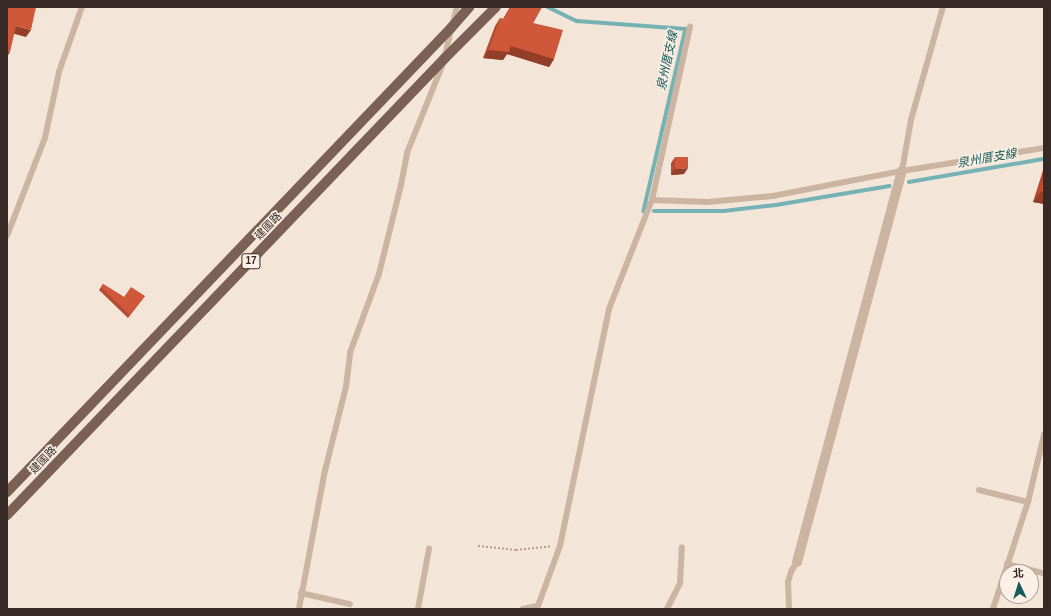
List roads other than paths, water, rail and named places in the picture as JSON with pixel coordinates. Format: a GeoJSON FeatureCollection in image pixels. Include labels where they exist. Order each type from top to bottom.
{"type":"FeatureCollection","features":[{"type":"Feature","properties":{"kind":"main road","name":"建國路"},"geometry":{"type":"LineString","coordinates":[[7,492],[452,28],[469,7]]}},
{"type":"Feature","properties":{"kind":"main road","name":"建國路"},"geometry":{"type":"LineString","coordinates":[[7,515],[445,58],[496,7]]}},
{"type":"Feature","properties":{"kind":"street"},"geometry":{"type":"LineString","coordinates":[[797,562],[902,171]]}},
{"type":"Feature","properties":{"kind":"lane"},"geometry":{"type":"LineString","coordinates":[[7,236],[45,138],[58,72],[82,7]]}},
{"type":"Feature","properties":{"kind":"lane"},"geometry":{"type":"LineString","coordinates":[[299,609],[324,475],[343,401],[350,353],[379,274],[401,185],[407,153],[445,58],[457,7]]}},
{"type":"Feature","properties":{"kind":"lane"},"geometry":{"type":"LineString","coordinates":[[902,171],[911,120],[943,7]]}},
{"type":"Feature","properties":{"kind":"lane"},"geometry":{"type":"LineString","coordinates":[[523,609],[537,608],[560,546],[609,309],[652,200],[690,27]]}},
{"type":"Feature","properties":{"kind":"lane"},"geometry":{"type":"LineString","coordinates":[[652,200],[708,202],[773,196],[902,171],[1044,148]]}},
{"type":"Feature","properties":{"kind":"lane"},"geometry":{"type":"LineString","coordinates":[[1007,564],[1028,502],[1044,435]]}},
{"type":"Feature","properties":{"kind":"lane"},"geometry":{"type":"LineString","coordinates":[[979,490],[1028,502]]}},
{"type":"Feature","properties":{"kind":"lane"},"geometry":{"type":"LineString","coordinates":[[418,609],[429,548]]}},
{"type":"Feature","properties":{"kind":"lane"},"geometry":{"type":"LineString","coordinates":[[667,609],[680,583],[682,548]]}},
{"type":"Feature","properties":{"kind":"lane"},"geometry":{"type":"LineString","coordinates":[[789,609],[788,582],[791,572],[797,562]]}},
{"type":"Feature","properties":{"kind":"lane"},"geometry":{"type":"LineString","coordinates":[[993,609],[999,590]]}},
{"type":"Feature","properties":{"kind":"lane"},"geometry":{"type":"LineString","coordinates":[[301,593],[350,604]]}},
{"type":"Feature","properties":{"kind":"waterway","name":"泉州厝支線"},"geometry":{"type":"LineString","coordinates":[[548,7],[577,21],[686,29],[644,211]]}},
{"type":"Feature","properties":{"kind":"waterway","name":"泉州厝支線"},"geometry":{"type":"LineString","coordinates":[[909,182],[1044,159]]}},
{"type":"Feature","properties":{"kind":"waterway","name":"泉州厝支線"},"geometry":{"type":"LineString","coordinates":[[654,211],[724,211],[776,205],[889,186]]}}]}
